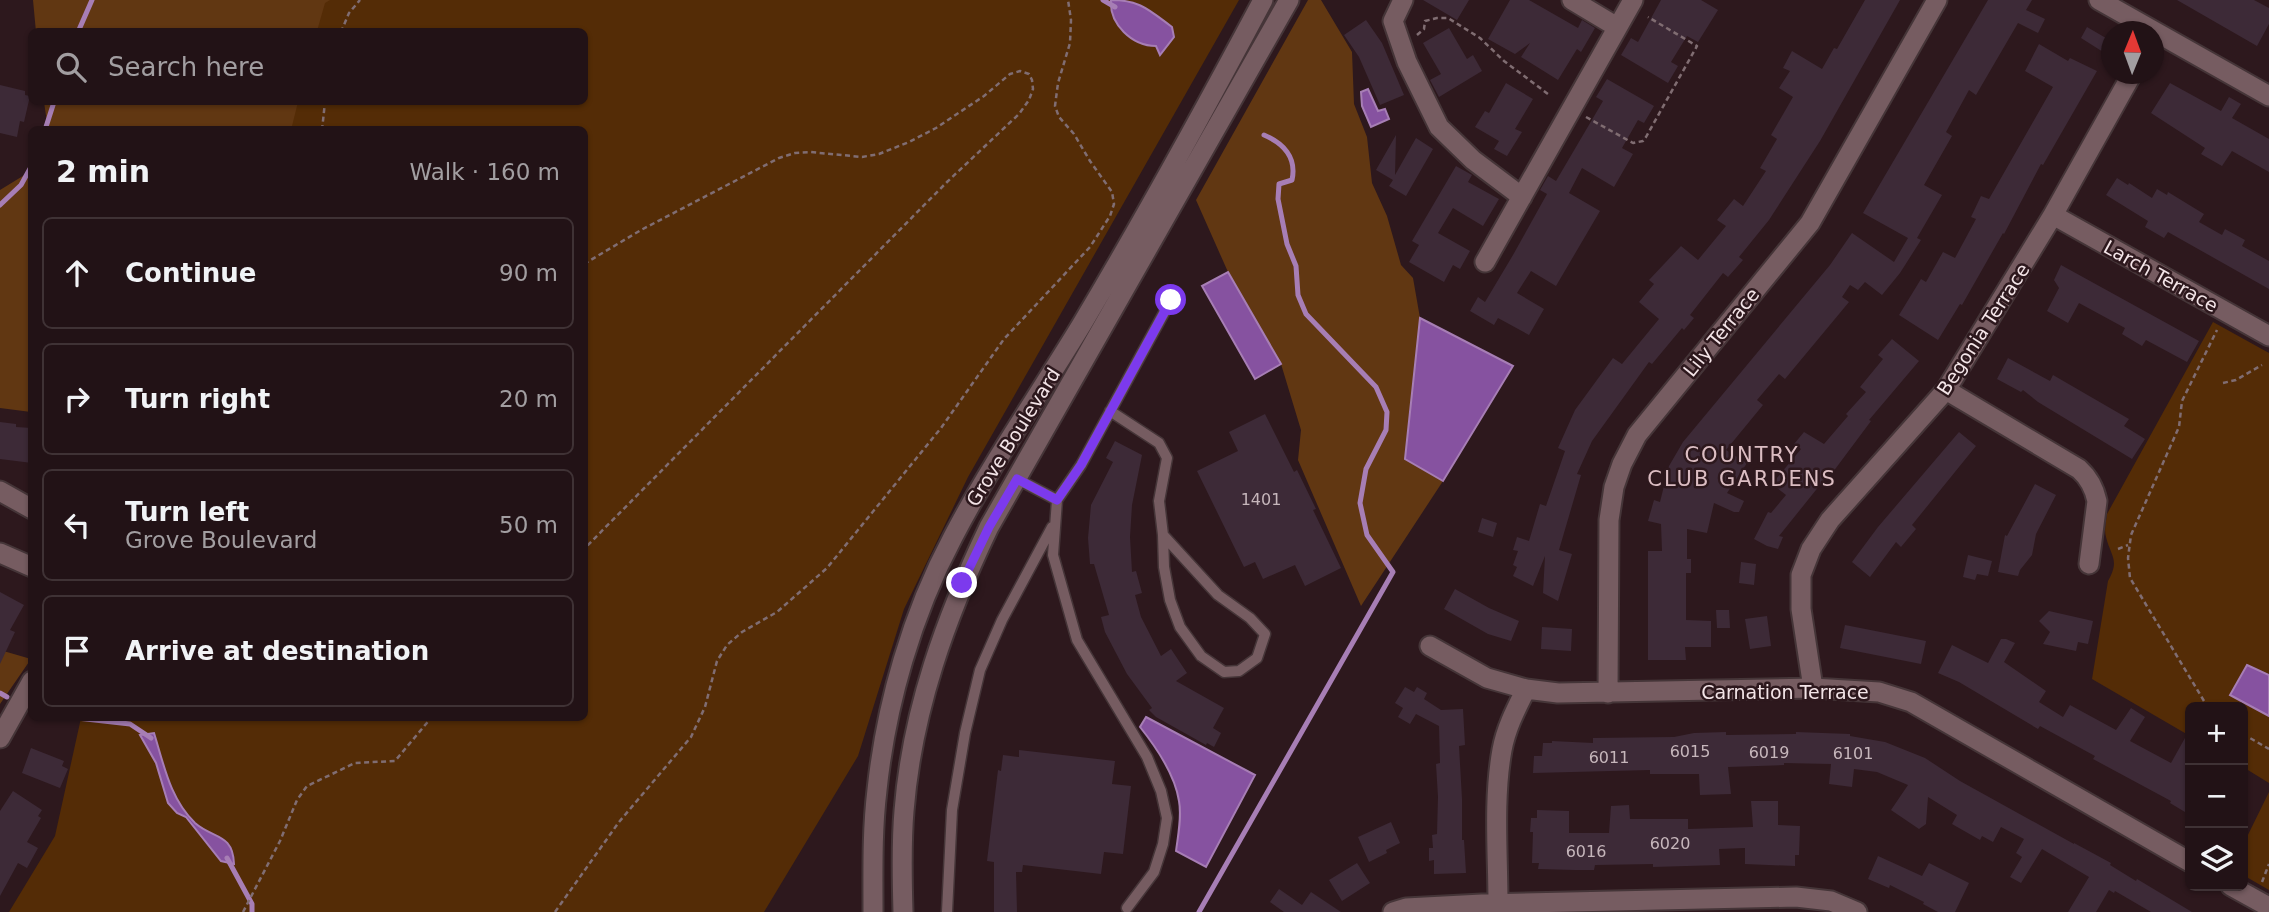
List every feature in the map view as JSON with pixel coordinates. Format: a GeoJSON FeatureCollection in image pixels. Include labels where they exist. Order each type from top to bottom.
{"type":"FeatureCollection","features":[{"type":"Feature","properties":{"kind":"street","name":"Grove Boulevard"},"geometry":{"type":"LineString","coordinates":[[873,912],[873,833],[877,790],[891,710],[911,639],[937,570],[967,512],[1083,323],[1263,0]]}},
{"type":"Feature","properties":{"kind":"street","name":"Grove Boulevard"},"geometry":{"type":"LineString","coordinates":[[903,912],[901,853],[912,751],[941,637],[962,583],[989,527],[1289,0]]}},
{"type":"Feature","properties":{"kind":"street"},"geometry":{"type":"LineString","coordinates":[[1403,0],[1393,21],[1407,62],[1438,127],[1473,160],[1522,197]]}},
{"type":"Feature","properties":{"kind":"street"},"geometry":{"type":"LineString","coordinates":[[1572,0],[1617,27]]}},
{"type":"Feature","properties":{"kind":"street"},"geometry":{"type":"LineString","coordinates":[[1485,262],[1633,0]]}},
{"type":"Feature","properties":{"kind":"street","name":"Lily Terrace"},"geometry":{"type":"LineString","coordinates":[[1608,693],[1609,520],[1614,487],[1622,464],[1637,435],[1810,223],[1937,0]]}},
{"type":"Feature","properties":{"kind":"street"},"geometry":{"type":"LineString","coordinates":[[2099,0],[2133,21]]}},
{"type":"Feature","properties":{"kind":"street"},"geometry":{"type":"LineString","coordinates":[[2164,39],[2269,96]]}},
{"type":"Feature","properties":{"kind":"street","name":"Begonia Terrace"},"geometry":{"type":"LineString","coordinates":[[1813,688],[1801,598],[1801,575],[1811,549],[1830,520],[1946,390],[2053,215],[2126,84]]}},
{"type":"Feature","properties":{"kind":"street","name":"Larch Terrace"},"geometry":{"type":"LineString","coordinates":[[2053,215],[2269,335]]}},
{"type":"Feature","properties":{"kind":"street"},"geometry":{"type":"LineString","coordinates":[[1946,390],[2086,475],[2097,501],[2089,564]]}},
{"type":"Feature","properties":{"kind":"street"},"geometry":{"type":"LineString","coordinates":[[995,466],[1017,479]]}},
{"type":"Feature","properties":{"kind":"street"},"geometry":{"type":"LineString","coordinates":[[0,491],[28,507]]}},
{"type":"Feature","properties":{"kind":"street"},"geometry":{"type":"LineString","coordinates":[[0,553],[28,565]]}},
{"type":"Feature","properties":{"kind":"street","name":"Carnation Terrace"},"geometry":{"type":"LineString","coordinates":[[1430,646],[1487,678],[1525,689],[1558,693],[1813,688],[1879,692],[1911,702],[2185,859]]}},
{"type":"Feature","properties":{"kind":"street"},"geometry":{"type":"LineString","coordinates":[[0,738],[28,688]]}},
{"type":"Feature","properties":{"kind":"street"},"geometry":{"type":"LineString","coordinates":[[1498,904],[1499,782],[1502,750],[1509,723],[1525,689]]}},
{"type":"Feature","properties":{"kind":"street"},"geometry":{"type":"LineString","coordinates":[[2240,891],[2269,907]]}},
{"type":"Feature","properties":{"kind":"street"},"geometry":{"type":"LineString","coordinates":[[1393,912],[1406,908],[1498,904],[1651,906],[1796,897],[1831,901],[1857,912]]}},
{"type":"Feature","properties":{"kind":"lane"},"geometry":{"type":"LineString","coordinates":[[1127,908],[1154,872],[1163,844],[1167,818],[1161,791],[1147,757],[1077,640],[1053,555],[1054,523],[1057,500],[1081,465],[1171,300]]}},
{"type":"Feature","properties":{"kind":"lane"},"geometry":{"type":"LineString","coordinates":[[1110,411],[1159,443],[1167,458],[1159,501],[1164,567],[1180,627],[1201,656],[1224,672],[1240,671],[1257,657],[1265,634],[1250,618],[1218,595],[1163,535]]}},
{"type":"Feature","properties":{"kind":"lane"},"geometry":{"type":"LineString","coordinates":[[1017,479],[1057,500]]}},
{"type":"Feature","properties":{"kind":"lane"},"geometry":{"type":"LineString","coordinates":[[947,912],[952,810],[965,733],[980,670],[1002,620],[1054,523]]}},
{"type":"Feature","properties":{"kind":"path"},"geometry":{"type":"LineString","coordinates":[[343,28],[349,13],[360,0]]}},
{"type":"Feature","properties":{"kind":"path"},"geometry":{"type":"LineString","coordinates":[[555,912],[619,822],[691,737],[705,706],[717,661],[727,645],[742,632],[777,612],[827,568],[941,428],[1004,339],[1090,247],[1110,216],[1114,204],[1112,192],[1074,134],[1059,117],[1055,106],[1058,83],[1070,43],[1068,0]]}},
{"type":"Feature","properties":{"kind":"path"},"geometry":{"type":"LineString","coordinates":[[1583,115],[1633,143],[1643,141],[1646,137],[1697,46],[1648,17]]}},
{"type":"Feature","properties":{"kind":"path"},"geometry":{"type":"LineString","coordinates":[[1413,33],[1422,33],[1426,21],[1448,18],[1480,38],[1504,61],[1548,94]]}},
{"type":"Feature","properties":{"kind":"path"},"geometry":{"type":"LineString","coordinates":[[588,262],[641,230],[779,158],[810,152],[862,157],[878,154],[936,128],[984,96],[1010,74],[1020,71],[1029,74],[1032,79],[1033,89],[1029,100],[1018,114],[588,545]]}},
{"type":"Feature","properties":{"kind":"path"},"geometry":{"type":"LineString","coordinates":[[322,126],[325,105]]}},
{"type":"Feature","properties":{"kind":"path"},"geometry":{"type":"LineString","coordinates":[[2205,702],[2130,578],[2128,558],[2131,535],[2179,427],[2182,401],[2217,330]]}},
{"type":"Feature","properties":{"kind":"path"},"geometry":{"type":"LineString","coordinates":[[2224,383],[2236,380],[2262,365]]}},
{"type":"Feature","properties":{"kind":"path"},"geometry":{"type":"LineString","coordinates":[[2118,549],[2130,544]]}},
{"type":"Feature","properties":{"kind":"path"},"geometry":{"type":"LineString","coordinates":[[243,912],[252,890],[280,841],[297,800],[307,786],[355,763],[395,761],[428,721]]}},
{"type":"Feature","properties":{"kind":"path"},"geometry":{"type":"LineString","coordinates":[[2248,737],[2269,750]]}},
{"type":"Feature","properties":{"kind":"path"},"geometry":{"type":"LineString","coordinates":[[2262,882],[2269,864]]}},
{"type":"Feature","properties":{"kind":"shaded area"},"geometry":{"type":"Polygon","coordinates":[[[33,0],[330,0],[325,3],[318,28],[36,28],[33,0]]]}},
{"type":"Feature","properties":{"kind":"shaded area"},"geometry":{"type":"Polygon","coordinates":[[[72,0],[1239,0],[968,477],[904,609],[858,756],[764,912],[9,912],[55,836],[80,721],[588,721],[588,126],[80,126],[78,105],[588,105],[588,28],[74,28],[72,0]]]}},
{"type":"Feature","properties":{"kind":"shaded area"},"geometry":{"type":"Polygon","coordinates":[[[1111,0],[1137,4],[1172,27],[1174,37],[1160,55],[1156,46],[1139,42],[1124,32],[1114,17],[1111,0]]]}},
{"type":"Feature","properties":{"kind":"shaded area"},"geometry":{"type":"Polygon","coordinates":[[[1308,0],[1321,0],[1352,52],[1354,104],[1367,137],[1372,183],[1387,216],[1401,265],[1413,278],[1420,318],[1405,459],[1443,481],[1361,606],[1298,460],[1301,430],[1281,364],[1228,272],[1196,200],[1308,0]]]}},
{"type":"Feature","properties":{"kind":"shaded area"},"geometry":{"type":"Polygon","coordinates":[[[1368,89],[1378,111],[1385,109],[1389,119],[1371,127],[1362,106],[1361,92],[1368,89]]]}},
{"type":"Feature","properties":{"kind":"shaded area"},"geometry":{"type":"Polygon","coordinates":[[[44,105],[297,105],[292,126],[48,126],[44,105]]]}},
{"type":"Feature","properties":{"kind":"shaded area"},"geometry":{"type":"Polygon","coordinates":[[[28,173],[28,412],[0,408],[0,190],[28,173]]]}},
{"type":"Feature","properties":{"kind":"shaded area"},"geometry":{"type":"Polygon","coordinates":[[[1228,272],[1281,364],[1255,379],[1202,286],[1228,272]]]}},
{"type":"Feature","properties":{"kind":"shaded area"},"geometry":{"type":"Polygon","coordinates":[[[1420,318],[1513,366],[1443,481],[1405,459],[1420,318]]]}},
{"type":"Feature","properties":{"kind":"shaded area"},"geometry":{"type":"Polygon","coordinates":[[[2213,322],[2269,353],[2269,783],[2248,770],[2248,702],[2185,702],[2185,733],[2092,679],[2108,581],[2114,563],[2105,534],[2107,514],[2213,322]]]}},
{"type":"Feature","properties":{"kind":"shaded area"},"geometry":{"type":"Polygon","coordinates":[[[0,650],[28,658],[28,663],[0,704],[0,650]]]}},
{"type":"Feature","properties":{"kind":"shaded area"},"geometry":{"type":"Polygon","coordinates":[[[2247,665],[2269,675],[2269,716],[2248,705],[2248,702],[2230,695],[2247,665]]]}},
{"type":"Feature","properties":{"kind":"shaded area"},"geometry":{"type":"Polygon","coordinates":[[[1146,717],[1255,775],[1206,867],[1176,851],[1180,813],[1177,791],[1164,762],[1140,727],[1146,717]]]}},
{"type":"Feature","properties":{"kind":"shaded area"},"geometry":{"type":"Polygon","coordinates":[[[154,733],[179,803],[195,823],[226,842],[233,854],[234,864],[221,861],[186,817],[177,813],[168,803],[156,763],[140,735],[154,733]]]}},
{"type":"Feature","properties":{"kind":"shaded area"},"geometry":{"type":"Polygon","coordinates":[[[2269,792],[2269,890],[2248,878],[2248,835],[2269,792]]]}},
{"type":"Feature","properties":{"kind":"building"},"geometry":{"type":"Polygon","coordinates":[[[1423,0],[1469,0],[1457,20],[1423,0]]]}},
{"type":"Feature","properties":{"kind":"building"},"geometry":{"type":"Polygon","coordinates":[[[1510,0],[1529,0],[1578,28],[1582,20],[1595,28],[1581,52],[1577,49],[1558,80],[1521,57],[1530,43],[1515,54],[1488,39],[1510,0]]]}},
{"type":"Feature","properties":{"kind":"building"},"geometry":{"type":"Polygon","coordinates":[[[1661,0],[1701,0],[1718,10],[1698,42],[1687,36],[1671,62],[1678,66],[1668,83],[1621,55],[1631,38],[1638,42],[1661,0]]]}},
{"type":"Feature","properties":{"kind":"building"},"geometry":{"type":"Polygon","coordinates":[[[1865,0],[1900,0],[1820,141],[1769,220],[1739,257],[1743,260],[1728,277],[1723,273],[1690,315],[1694,318],[1684,330],[1682,328],[1652,364],[1649,362],[1592,441],[1577,474],[1581,475],[1559,550],[1572,554],[1558,601],[1543,593],[1545,556],[1533,586],[1513,576],[1517,567],[1513,565],[1518,551],[1513,550],[1517,537],[1529,541],[1540,504],[1546,506],[1565,451],[1558,448],[1575,410],[1613,358],[1622,364],[1659,319],[1639,302],[1654,284],[1649,280],[1681,246],[1698,260],[1726,226],[1717,220],[1734,199],[1743,206],[1766,171],[1760,168],[1777,139],[1771,135],[1793,97],[1779,88],[1790,71],[1783,68],[1792,51],[1822,69],[1834,48],[1837,49],[1865,0]]]}},
{"type":"Feature","properties":{"kind":"building"},"geometry":{"type":"Polygon","coordinates":[[[1988,0],[2032,0],[2026,10],[2045,19],[2038,33],[2018,23],[1976,95],[1969,90],[1946,132],[1952,136],[1924,185],[1942,195],[1917,238],[1921,240],[1900,273],[1882,295],[1865,282],[1858,290],[1850,285],[1842,297],[1849,302],[1785,379],[1779,374],[1757,400],[1763,405],[1726,450],[1747,463],[1727,493],[1744,501],[1739,512],[1714,503],[1707,533],[1687,529],[1687,559],[1691,559],[1691,573],[1686,573],[1686,620],[1711,621],[1711,647],[1685,647],[1686,660],[1648,660],[1648,551],[1662,551],[1661,524],[1648,521],[1654,500],[1660,502],[1669,466],[1683,442],[1830,265],[1852,233],[1894,262],[1908,238],[1863,213],[1988,0]]]}},
{"type":"Feature","properties":{"kind":"building"},"geometry":{"type":"Polygon","coordinates":[[[2177,0],[2254,0],[2269,8],[2269,24],[2257,46],[2177,0]]]}},
{"type":"Feature","properties":{"kind":"building"},"geometry":{"type":"Polygon","coordinates":[[[1366,20],[1382,43],[1404,95],[1380,105],[1359,57],[1344,35],[1366,20]]]}},
{"type":"Feature","properties":{"kind":"building"},"geometry":{"type":"Polygon","coordinates":[[[2087,27],[2101,35],[2101,51],[2081,38],[2087,27]]]}},
{"type":"Feature","properties":{"kind":"building"},"geometry":{"type":"Polygon","coordinates":[[[1449,28],[1467,59],[1473,55],[1482,71],[1439,97],[1430,80],[1441,74],[1423,43],[1449,28]]]}},
{"type":"Feature","properties":{"kind":"building"},"geometry":{"type":"Polygon","coordinates":[[[2039,44],[2068,61],[2070,58],[2097,71],[2043,165],[2041,164],[2004,234],[1938,340],[1899,315],[1921,279],[1926,282],[1943,252],[1955,258],[1976,219],[1971,217],[1981,196],[1989,199],[2053,87],[2025,71],[2039,44]]]}},
{"type":"Feature","properties":{"kind":"building"},"geometry":{"type":"Polygon","coordinates":[[[1607,79],[1654,106],[1644,123],[1638,120],[1622,148],[1633,154],[1614,187],[1582,168],[1569,193],[1600,211],[1556,286],[1531,271],[1517,293],[1544,309],[1529,335],[1498,318],[1494,325],[1470,311],[1478,297],[1485,302],[1513,255],[1547,194],[1540,190],[1548,176],[1556,181],[1603,101],[1596,97],[1607,79]]]}},
{"type":"Feature","properties":{"kind":"building"},"geometry":{"type":"Polygon","coordinates":[[[1506,83],[1533,99],[1515,129],[1522,132],[1507,156],[1494,149],[1499,141],[1475,127],[1485,111],[1489,113],[1506,83]]]}},
{"type":"Feature","properties":{"kind":"building"},"geometry":{"type":"Polygon","coordinates":[[[2170,83],[2221,111],[2229,97],[2241,104],[2232,118],[2269,139],[2269,172],[2232,151],[2222,166],[2201,154],[2205,148],[2151,113],[2170,83]]]}},
{"type":"Feature","properties":{"kind":"building"},"geometry":{"type":"Polygon","coordinates":[[[0,85],[25,91],[28,105],[24,122],[20,121],[17,137],[0,133],[0,85]]]}},
{"type":"Feature","properties":{"kind":"building"},"geometry":{"type":"Polygon","coordinates":[[[1396,135],[1395,175],[1416,138],[1433,149],[1406,196],[1389,186],[1393,180],[1376,170],[1396,135]]]}},
{"type":"Feature","properties":{"kind":"building"},"geometry":{"type":"Polygon","coordinates":[[[1456,166],[1472,175],[1468,182],[1499,199],[1483,226],[1453,208],[1438,233],[1470,251],[1460,269],[1453,265],[1444,282],[1409,262],[1419,245],[1412,241],[1456,166]]]}},
{"type":"Feature","properties":{"kind":"building"},"geometry":{"type":"Polygon","coordinates":[[[2117,178],[2152,198],[2157,189],[2167,195],[2168,192],[2204,214],[2199,222],[2222,235],[2225,229],[2245,240],[2242,246],[2269,261],[2269,289],[2168,232],[2164,238],[2145,227],[2148,221],[2106,195],[2117,178]]]}},
{"type":"Feature","properties":{"kind":"building"},"geometry":{"type":"Polygon","coordinates":[[[2061,265],[2199,341],[2187,362],[2146,340],[2142,346],[2122,334],[2125,328],[2079,303],[2068,323],[2047,311],[2059,288],[2054,280],[2061,265]]]}},
{"type":"Feature","properties":{"kind":"building"},"geometry":{"type":"Polygon","coordinates":[[[1892,339],[1919,361],[1869,420],[1871,421],[1830,476],[1828,475],[1779,536],[1783,537],[1778,549],[1754,539],[1768,512],[1771,513],[1786,495],[1772,484],[1801,449],[1794,444],[1804,432],[1824,444],[1866,392],[1860,387],[1883,359],[1878,355],[1892,339]]]}},
{"type":"Feature","properties":{"kind":"building"},"geometry":{"type":"Polygon","coordinates":[[[2008,358],[2050,381],[2053,375],[2129,419],[2124,426],[2145,439],[2132,459],[2038,402],[2023,390],[2021,392],[1997,379],[2008,358]]]}},
{"type":"Feature","properties":{"kind":"building"},"geometry":{"type":"Polygon","coordinates":[[[1265,414],[1294,472],[1297,470],[1341,568],[1305,586],[1295,565],[1263,579],[1255,562],[1244,567],[1197,471],[1238,451],[1229,432],[1265,414]]]}},
{"type":"Feature","properties":{"kind":"building"},"geometry":{"type":"Polygon","coordinates":[[[0,422],[28,428],[28,462],[0,459],[0,422]]]}},
{"type":"Feature","properties":{"kind":"building"},"geometry":{"type":"Polygon","coordinates":[[[1959,432],[1976,446],[1912,525],[1916,529],[1901,547],[1896,542],[1870,577],[1852,562],[1878,527],[1959,432]]]}},
{"type":"Feature","properties":{"kind":"building"},"geometry":{"type":"Polygon","coordinates":[[[1115,441],[1142,455],[1132,505],[1130,537],[1132,572],[1136,571],[1142,593],[1135,595],[1141,617],[1161,656],[1171,649],[1187,673],[1176,681],[1224,708],[1213,728],[1221,733],[1214,747],[1156,717],[1149,710],[1152,708],[1127,674],[1105,632],[1101,617],[1109,615],[1094,564],[1090,564],[1088,538],[1091,505],[1113,462],[1106,458],[1115,441]]]}},
{"type":"Feature","properties":{"kind":"building"},"geometry":{"type":"Polygon","coordinates":[[[2035,484],[2056,495],[2036,534],[2032,555],[2018,576],[1998,572],[2005,535],[2007,536],[2035,484]]]}},
{"type":"Feature","properties":{"kind":"building"},"geometry":{"type":"Polygon","coordinates":[[[1482,518],[1497,523],[1493,537],[1478,532],[1482,518]]]}},
{"type":"Feature","properties":{"kind":"building"},"geometry":{"type":"Polygon","coordinates":[[[1968,555],[1992,561],[1988,576],[1977,574],[1975,580],[1963,577],[1968,555]]]}},
{"type":"Feature","properties":{"kind":"building"},"geometry":{"type":"Polygon","coordinates":[[[1741,562],[1756,564],[1754,585],[1739,583],[1741,562]]]}},
{"type":"Feature","properties":{"kind":"building"},"geometry":{"type":"Polygon","coordinates":[[[1455,589],[1519,621],[1511,641],[1488,634],[1444,609],[1455,589]]]}},
{"type":"Feature","properties":{"kind":"building"},"geometry":{"type":"Polygon","coordinates":[[[0,592],[24,605],[10,630],[15,632],[0,664],[0,592]]]}},
{"type":"Feature","properties":{"kind":"building"},"geometry":{"type":"Polygon","coordinates":[[[1716,610],[1729,610],[1730,628],[1717,628],[1716,610]]]}},
{"type":"Feature","properties":{"kind":"building"},"geometry":{"type":"Polygon","coordinates":[[[2049,611],[2093,621],[2088,644],[2078,642],[2076,651],[2043,644],[2050,632],[2039,621],[2049,611]]]}},
{"type":"Feature","properties":{"kind":"building"},"geometry":{"type":"Polygon","coordinates":[[[1767,616],[1771,646],[1750,649],[1745,619],[1767,616]]]}},
{"type":"Feature","properties":{"kind":"building"},"geometry":{"type":"Polygon","coordinates":[[[1845,625],[1926,641],[1921,664],[1840,648],[1845,625]]]}},
{"type":"Feature","properties":{"kind":"building"},"geometry":{"type":"Polygon","coordinates":[[[1542,627],[1572,629],[1571,651],[1541,649],[1542,627]]]}},
{"type":"Feature","properties":{"kind":"building"},"geometry":{"type":"Polygon","coordinates":[[[2001,639],[2006,639],[2015,643],[2004,662],[2046,691],[2039,702],[2063,717],[2070,705],[2116,730],[2131,708],[2145,717],[2130,741],[2171,763],[2185,738],[2185,812],[2170,803],[2171,801],[2093,759],[2095,756],[2040,726],[2038,729],[1959,682],[1938,673],[1952,645],[1988,663],[2001,639]]]}},
{"type":"Feature","properties":{"kind":"building"},"geometry":{"type":"Polygon","coordinates":[[[1405,687],[1414,692],[1417,687],[1427,693],[1424,699],[1441,710],[1463,709],[1465,745],[1459,746],[1462,840],[1466,873],[1434,874],[1434,860],[1429,861],[1429,848],[1433,848],[1432,835],[1437,834],[1436,764],[1440,763],[1439,726],[1416,714],[1410,724],[1398,717],[1403,708],[1395,703],[1405,687]]]}},
{"type":"Feature","properties":{"kind":"building"},"geometry":{"type":"Polygon","coordinates":[[[1726,732],[1726,735],[1796,732],[1850,734],[1885,742],[1925,758],[1960,781],[2111,863],[2110,865],[2136,881],[2137,879],[2192,912],[2151,912],[2109,890],[2096,912],[2068,912],[2089,877],[2042,849],[2021,883],[2010,877],[2022,857],[2016,853],[2024,839],[2001,827],[1993,842],[1982,836],[1980,840],[1952,824],[1957,815],[1928,797],[1926,824],[1919,829],[1891,810],[1908,785],[1877,772],[1854,769],[1852,787],[1829,784],[1831,764],[1784,763],[1728,767],[1731,794],[1700,795],[1699,774],[1650,774],[1650,770],[1533,773],[1534,756],[1542,756],[1543,743],[1552,741],[1593,743],[1593,738],[1674,737],[1726,732]]]}},
{"type":"Feature","properties":{"kind":"building"},"geometry":{"type":"Polygon","coordinates":[[[31,748],[64,761],[62,766],[68,769],[60,788],[22,773],[31,748]]]}},
{"type":"Feature","properties":{"kind":"building"},"geometry":{"type":"Polygon","coordinates":[[[1019,750],[1115,761],[1112,784],[1131,786],[1123,854],[1104,852],[1101,874],[1023,865],[1022,872],[1016,872],[1017,912],[994,912],[994,862],[987,861],[998,770],[1001,771],[1003,755],[1019,757],[1019,750]]]}},
{"type":"Feature","properties":{"kind":"building"},"geometry":{"type":"Polygon","coordinates":[[[13,791],[42,810],[38,816],[41,818],[27,842],[38,848],[27,868],[18,863],[0,896],[0,811],[13,791]]]}},
{"type":"Feature","properties":{"kind":"building"},"geometry":{"type":"Polygon","coordinates":[[[1751,801],[1778,801],[1778,825],[1800,826],[1799,855],[1795,855],[1795,866],[1745,864],[1745,848],[1719,849],[1720,865],[1595,865],[1594,870],[1575,870],[1538,869],[1539,863],[1532,863],[1531,818],[1537,818],[1537,810],[1569,811],[1569,833],[1609,833],[1611,806],[1629,805],[1630,819],[1688,819],[1688,829],[1753,827],[1751,801]]]}},
{"type":"Feature","properties":{"kind":"building"},"geometry":{"type":"Polygon","coordinates":[[[1391,822],[1400,843],[1369,862],[1358,837],[1391,822]]]}},
{"type":"Feature","properties":{"kind":"building"},"geometry":{"type":"Polygon","coordinates":[[[1878,856],[1922,876],[1929,863],[1969,883],[1955,912],[1938,912],[1890,885],[1889,888],[1868,879],[1878,856]]]}},
{"type":"Feature","properties":{"kind":"building"},"geometry":{"type":"Polygon","coordinates":[[[1357,863],[1370,883],[1342,901],[1329,880],[1357,863]]]}},
{"type":"Feature","properties":{"kind":"building"},"geometry":{"type":"Polygon","coordinates":[[[1279,889],[1302,905],[1311,892],[1341,912],[1284,912],[1270,902],[1279,889]]]}},
{"type":"Feature","properties":{"kind":"waterway"},"geometry":{"type":"LineString","coordinates":[[80,28],[92,0]]}},
{"type":"Feature","properties":{"kind":"waterway"},"geometry":{"type":"LineString","coordinates":[[1103,0],[1115,7]]}},
{"type":"Feature","properties":{"kind":"waterway"},"geometry":{"type":"LineString","coordinates":[[46,126],[53,105]]}},
{"type":"Feature","properties":{"kind":"waterway"},"geometry":{"type":"LineString","coordinates":[[1199,912],[1393,572],[1367,535],[1360,503],[1366,469],[1386,430],[1387,412],[1376,387],[1306,314],[1298,295],[1296,266],[1287,244],[1278,199],[1279,184],[1292,180],[1292,164],[1283,147],[1264,135]]}},
{"type":"Feature","properties":{"kind":"waterway"},"geometry":{"type":"LineString","coordinates":[[0,205],[21,185],[28,172]]}},
{"type":"Feature","properties":{"kind":"waterway"},"geometry":{"type":"LineString","coordinates":[[0,693],[7,697]]}},
{"type":"Feature","properties":{"kind":"waterway"},"geometry":{"type":"LineString","coordinates":[[104,721],[130,724],[151,738]]}},
{"type":"Feature","properties":{"kind":"waterway"},"geometry":{"type":"LineString","coordinates":[[227,858],[252,904],[252,912]]}},
{"type":"Feature","properties":{"kind":"district","name":"COUNTRY CLUB GARDENS"},"geometry":{"type":"Point","coordinates":[1742,467]}},
{"type":"Feature","properties":{"kind":"route"},"geometry":{"type":"LineString","coordinates":[[962,583],[989,527],[1017,479],[1057,500],[1081,465],[1171,300]]}}]}
